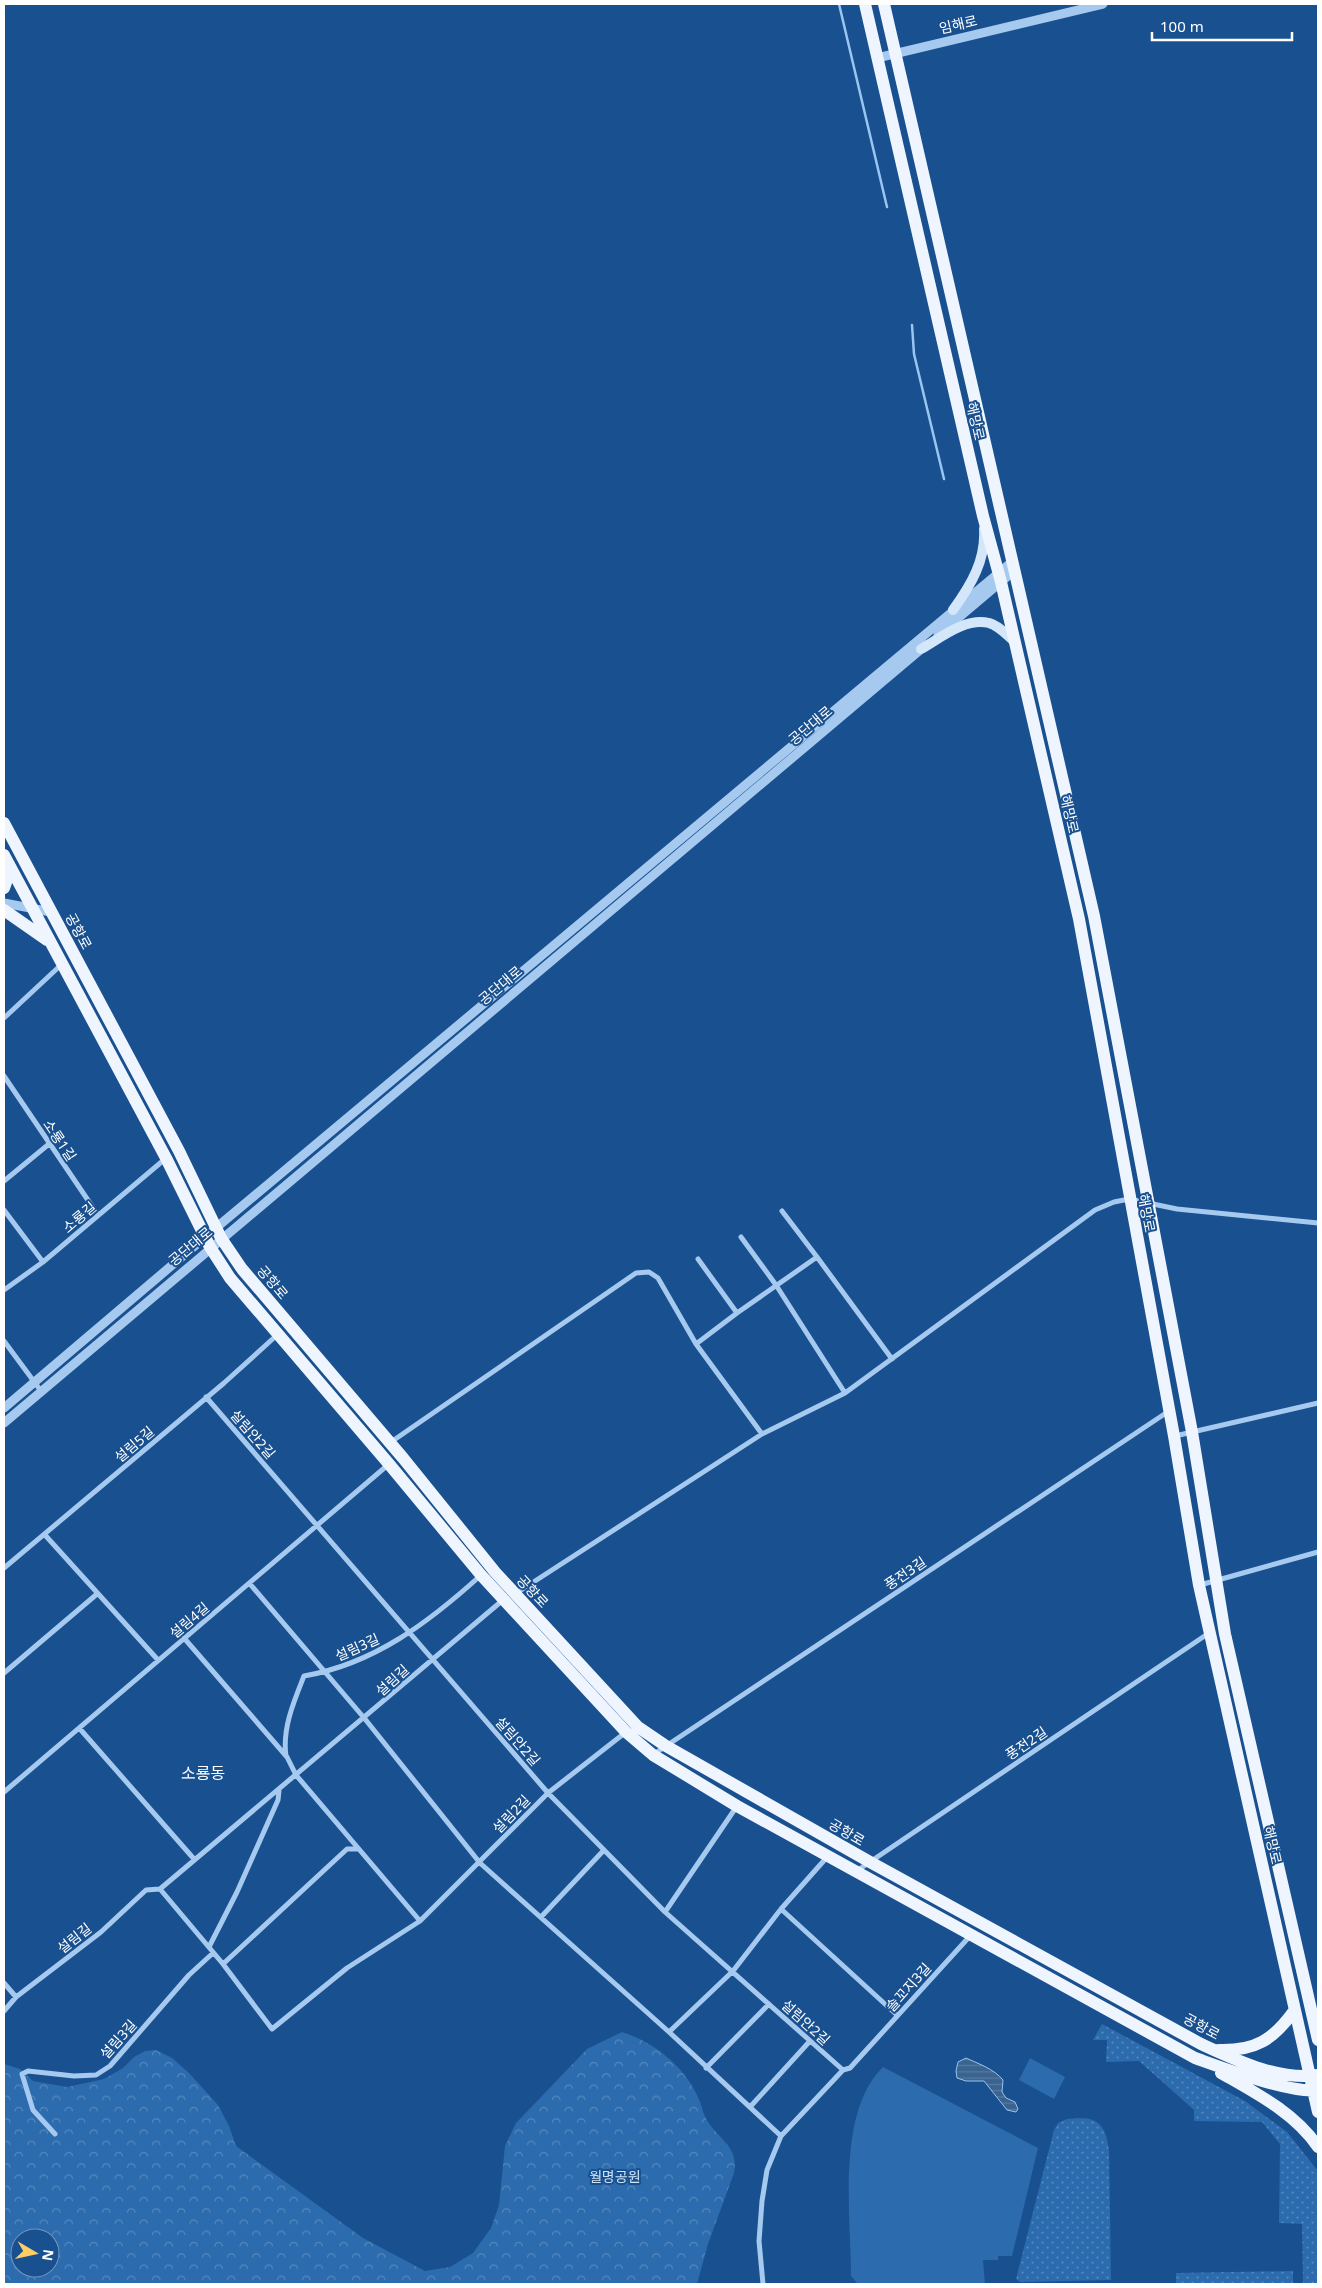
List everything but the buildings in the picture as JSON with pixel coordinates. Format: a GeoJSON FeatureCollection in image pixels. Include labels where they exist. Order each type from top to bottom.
{"type":"FeatureCollection","features":[{"type":"Feature","properties":{"kind":"main road","name":"해망로"},"geometry":{"type":"LineString","coordinates":[[865,4],[983,516],[1079,919],[1129,1199],[1170,1411],[1199,1585],[1294,2011],[1314,2076],[1318,2112]]}},
{"type":"Feature","properties":{"kind":"main road","name":"해망로"},"geometry":{"type":"LineString","coordinates":[[884,4],[1094,916],[1192,1432],[1225,1634],[1318,2040]]}},
{"type":"Feature","properties":{"kind":"main road"},"geometry":{"type":"LineString","coordinates":[[953,610],[969,588],[978,569],[984,539],[983,516]]}},
{"type":"Feature","properties":{"kind":"main road"},"geometry":{"type":"LineString","coordinates":[[920,650],[963,626],[977,623],[989,623],[1014,641]]}},
{"type":"Feature","properties":{"kind":"main road","name":"공항로"},"geometry":{"type":"LineString","coordinates":[[4,822],[179,1151],[219,1233],[242,1269],[516,1594],[638,1727],[666,1746],[870,1862],[1214,2050],[1236,2060],[1285,2074],[1314,2076]]}},
{"type":"Feature","properties":{"kind":"main road","name":"공항로"},"geometry":{"type":"LineString","coordinates":[[4,855],[166,1158],[208,1242],[230,1278],[389,1464],[480,1576],[626,1732],[653,1754],[737,1806],[970,1936],[1195,2058],[1230,2071],[1284,2086],[1316,2091]]}},
{"type":"Feature","properties":{"kind":"main road"},"geometry":{"type":"LineString","coordinates":[[4,888],[11,868]]}},
{"type":"Feature","properties":{"kind":"main road"},"geometry":{"type":"LineString","coordinates":[[4,910],[51,943]]}},
{"type":"Feature","properties":{"kind":"main road"},"geometry":{"type":"LineString","coordinates":[[1214,2050],[1235,2050],[1260,2043],[1272,2037],[1294,2011]]}},
{"type":"Feature","properties":{"kind":"main road"},"geometry":{"type":"LineString","coordinates":[[1195,2058],[1277,2108],[1297,2123],[1318,2148]]}},
{"type":"Feature","properties":{"kind":"street","name":"임해로"},"geometry":{"type":"LineString","coordinates":[[877,58],[1103,4]]}},
{"type":"Feature","properties":{"kind":"street","name":"공단대로"},"geometry":{"type":"LineString","coordinates":[[4,1408],[219,1233],[920,650],[1014,566]]}},
{"type":"Feature","properties":{"kind":"street","name":"공단대로"},"geometry":{"type":"LineString","coordinates":[[219,1233],[953,610],[999,578]]}},
{"type":"Feature","properties":{"kind":"street"},"geometry":{"type":"LineString","coordinates":[[4,903],[52,912]]}},
{"type":"Feature","properties":{"kind":"street"},"geometry":{"type":"LineString","coordinates":[[4,1018],[62,964]]}},
{"type":"Feature","properties":{"kind":"street","name":"소룡1길"},"geometry":{"type":"LineString","coordinates":[[4,1076],[98,1215]]}},
{"type":"Feature","properties":{"kind":"street"},"geometry":{"type":"LineString","coordinates":[[4,1181],[49,1144]]}},
{"type":"Feature","properties":{"kind":"street","name":"소룡길"},"geometry":{"type":"LineString","coordinates":[[4,1290],[43,1262],[166,1158]]}},
{"type":"Feature","properties":{"kind":"street"},"geometry":{"type":"LineString","coordinates":[[1129,1199],[1177,1209],[1318,1223]]}},
{"type":"Feature","properties":{"kind":"street","name":"설림길"},"geometry":{"type":"LineString","coordinates":[[4,2011],[16,1997],[101,1932],[146,1890],[160,1889],[365,1719],[503,1600],[516,1594],[762,1434],[845,1393],[1095,1210],[1114,1202],[1129,1199]]}},
{"type":"Feature","properties":{"kind":"street"},"geometry":{"type":"LineString","coordinates":[[4,1210],[43,1262]]}},
{"type":"Feature","properties":{"kind":"street"},"geometry":{"type":"LineString","coordinates":[[782,1211],[892,1359]]}},
{"type":"Feature","properties":{"kind":"street"},"geometry":{"type":"LineString","coordinates":[[741,1237],[776,1285],[845,1393]]}},
{"type":"Feature","properties":{"kind":"street","name":"공단대로"},"geometry":{"type":"LineString","coordinates":[[4,1423],[208,1242]]}},
{"type":"Feature","properties":{"kind":"street"},"geometry":{"type":"LineString","coordinates":[[696,1344],[817,1257]]}},
{"type":"Feature","properties":{"kind":"street"},"geometry":{"type":"LineString","coordinates":[[698,1259],[737,1313]]}},
{"type":"Feature","properties":{"kind":"street"},"geometry":{"type":"LineString","coordinates":[[390,1443],[636,1273],[649,1272],[658,1278],[696,1344],[762,1434]]}},
{"type":"Feature","properties":{"kind":"street","name":"설림5길"},"geometry":{"type":"LineString","coordinates":[[4,1568],[277,1335]]}},
{"type":"Feature","properties":{"kind":"street"},"geometry":{"type":"LineString","coordinates":[[4,1341],[41,1391]]}},
{"type":"Feature","properties":{"kind":"street","name":"설림안2길"},"geometry":{"type":"LineString","coordinates":[[206,1397],[411,1632],[548,1793],[665,1912],[843,2070]]}},
{"type":"Feature","properties":{"kind":"street"},"geometry":{"type":"LineString","coordinates":[[1174,1436],[1318,1403]]}},
{"type":"Feature","properties":{"kind":"street","name":"풍전3길"},"geometry":{"type":"LineString","coordinates":[[653,1754],[1170,1411]]}},
{"type":"Feature","properties":{"kind":"street","name":"설림4길"},"geometry":{"type":"LineString","coordinates":[[4,1792],[389,1464]]}},
{"type":"Feature","properties":{"kind":"street"},"geometry":{"type":"LineString","coordinates":[[44,1535],[158,1660]]}},
{"type":"Feature","properties":{"kind":"street"},"geometry":{"type":"LineString","coordinates":[[1199,1585],[1318,1552]]}},
{"type":"Feature","properties":{"kind":"street","name":"설림3길"},"geometry":{"type":"LineString","coordinates":[[287,1757],[285,1746],[290,1716],[304,1676],[326,1673],[368,1657],[411,1632],[480,1576]]}},
{"type":"Feature","properties":{"kind":"street"},"geometry":{"type":"LineString","coordinates":[[250,1584],[365,1719],[480,1863],[669,2032],[781,2136],[767,2170],[762,2201],[759,2241],[763,2284]]}},
{"type":"Feature","properties":{"kind":"street"},"geometry":{"type":"LineString","coordinates":[[4,1673],[97,1594]]}},
{"type":"Feature","properties":{"kind":"street","name":"풍전2길"},"geometry":{"type":"LineString","coordinates":[[855,1872],[1209,1633]]}},
{"type":"Feature","properties":{"kind":"street"},"geometry":{"type":"LineString","coordinates":[[184,1638],[287,1757],[296,1775],[420,1922]]}},
{"type":"Feature","properties":{"kind":"street"},"geometry":{"type":"LineString","coordinates":[[80,1729],[194,1859]]}},
{"type":"Feature","properties":{"kind":"street","name":"설림2길"},"geometry":{"type":"LineString","coordinates":[[209,1947],[272,2029],[347,1968],[420,1922],[548,1793],[626,1732]]}},
{"type":"Feature","properties":{"kind":"street"},"geometry":{"type":"LineString","coordinates":[[160,1889],[209,1947],[241,1883],[278,1800],[279,1790]]}},
{"type":"Feature","properties":{"kind":"street"},"geometry":{"type":"LineString","coordinates":[[665,1912],[737,1806]]}},
{"type":"Feature","properties":{"kind":"street"},"geometry":{"type":"LineString","coordinates":[[223,1964],[347,1849],[357,1849]]}},
{"type":"Feature","properties":{"kind":"street"},"geometry":{"type":"LineString","coordinates":[[541,1917],[604,1850]]}},
{"type":"Feature","properties":{"kind":"street"},"geometry":{"type":"LineString","coordinates":[[669,2032],[733,1971],[781,1909],[828,1856]]}},
{"type":"Feature","properties":{"kind":"street"},"geometry":{"type":"LineString","coordinates":[[781,1909],[897,2015]]}},
{"type":"Feature","properties":{"kind":"street","name":"솔꼬지3길"},"geometry":{"type":"LineString","coordinates":[[781,2136],[843,2070],[850,2068],[970,1936]]}},
{"type":"Feature","properties":{"kind":"street","name":"설림3길"},"geometry":{"type":"LineString","coordinates":[[56,2134],[33,2110],[22,2074],[28,2071],[74,2076],[96,2075],[110,2066],[189,1975],[213,1953]]}},
{"type":"Feature","properties":{"kind":"street"},"geometry":{"type":"LineString","coordinates":[[4,1982],[16,1997]]}},
{"type":"Feature","properties":{"kind":"street"},"geometry":{"type":"LineString","coordinates":[[706,2068],[769,2004]]}},
{"type":"Feature","properties":{"kind":"street"},"geometry":{"type":"LineString","coordinates":[[750,2107],[810,2041]]}},
{"type":"Feature","properties":{"kind":"green space"},"geometry":{"type":"Polygon","coordinates":[[[1102,2024],[1245,2101],[1287,2132],[1318,2171],[1318,2284],[1303,2284],[1302,2224],[1279,2223],[1280,2144],[1262,2122],[1194,2121],[1194,2110],[1139,2061],[1106,2062],[1107,2040],[1093,2040],[1102,2024]]]}},
{"type":"Feature","properties":{"kind":"green space","name":"월명공원"},"geometry":{"type":"Polygon","coordinates":[[[622,2032],[645,2042],[676,2065],[692,2086],[708,2122],[728,2145],[735,2164],[734,2173],[708,2244],[697,2284],[4,2284],[4,2064],[20,2069],[33,2081],[67,2087],[104,2079],[123,2068],[134,2057],[145,2051],[156,2050],[172,2058],[189,2073],[218,2105],[229,2126],[236,2146],[363,2238],[425,2271],[450,2267],[473,2253],[491,2228],[499,2205],[505,2146],[516,2123],[587,2049],[622,2032]]]}},
{"type":"Feature","properties":{"kind":"green space"},"geometry":{"type":"Polygon","coordinates":[[[1030,2058],[1065,2077],[1054,2099],[1019,2080],[1030,2058]]]}},
{"type":"Feature","properties":{"kind":"green space"},"geometry":{"type":"Polygon","coordinates":[[[883,2067],[1038,2148],[1012,2256],[998,2256],[998,2260],[983,2260],[985,2284],[861,2284],[857,2283],[851,2276],[849,2166],[852,2137],[858,2110],[868,2087],[883,2067]]]}},
{"type":"Feature","properties":{"kind":"green space"},"geometry":{"type":"Polygon","coordinates":[[[1085,2118],[1092,2120],[1097,2122],[1105,2132],[1109,2150],[1111,2280],[1020,2282],[1016,2279],[1054,2130],[1058,2123],[1067,2119],[1085,2118]]]}},
{"type":"Feature","properties":{"kind":"green space"},"geometry":{"type":"Polygon","coordinates":[[[1293,2271],[1293,2284],[1176,2284],[1176,2273],[1293,2271]]]}},
{"type":"Feature","properties":{"kind":"shaded area"},"geometry":{"type":"Polygon","coordinates":[[[966,2058],[991,2070],[1003,2080],[1002,2092],[1006,2098],[1015,2102],[1018,2109],[1016,2112],[1007,2110],[984,2081],[966,2081],[957,2078],[958,2062],[966,2058]]]}},
{"type":"Feature","properties":{"kind":"waterway"},"geometry":{"type":"LineString","coordinates":[[839,4],[887,207]]}},
{"type":"Feature","properties":{"kind":"waterway"},"geometry":{"type":"LineString","coordinates":[[912,325],[914,354],[944,479]]}},
{"type":"Feature","properties":{"kind":"district","name":"소룡동"},"geometry":{"type":"Point","coordinates":[203,1773]}}]}
